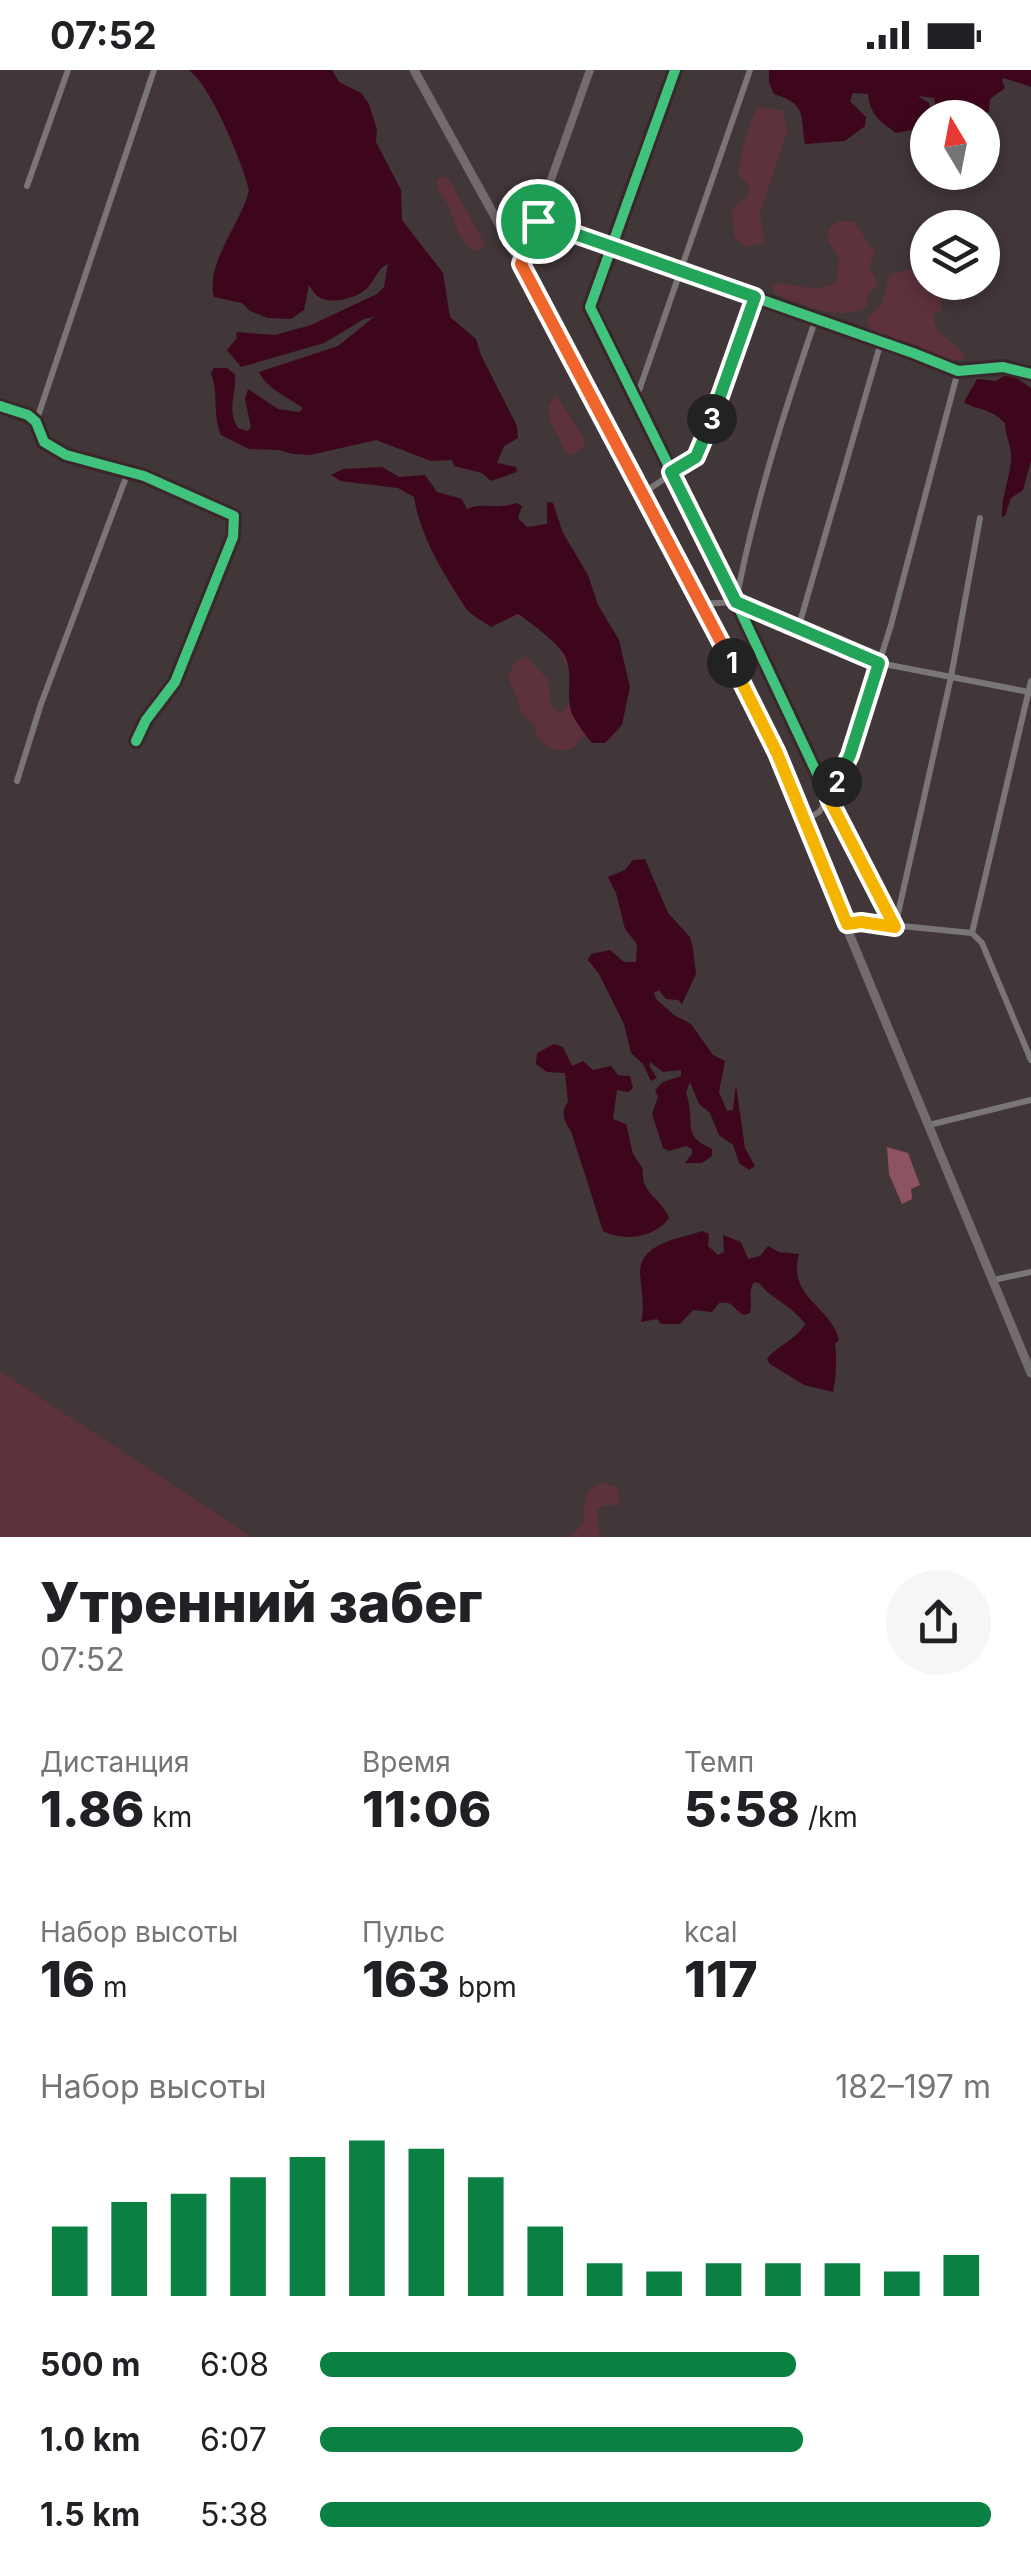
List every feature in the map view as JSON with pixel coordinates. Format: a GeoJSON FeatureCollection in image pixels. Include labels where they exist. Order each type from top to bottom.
{"type":"FeatureCollection","features":[{"type":"Feature","properties":{"kind":"main road"},"geometry":{"type":"LineString","coordinates":[[414,70],[521,264],[765,728],[1031,1373]]}},
{"type":"Feature","properties":{"kind":"street"},"geometry":{"type":"LineString","coordinates":[[27,186],[68,70]]}},
{"type":"Feature","properties":{"kind":"street"},"geometry":{"type":"LineString","coordinates":[[36,422],[154,70]]}},
{"type":"Feature","properties":{"kind":"street"},"geometry":{"type":"LineString","coordinates":[[521,264],[590,70]]}},
{"type":"Feature","properties":{"kind":"street"},"geometry":{"type":"LineString","coordinates":[[674,70],[590,307],[895,927]]}},
{"type":"Feature","properties":{"kind":"street"},"geometry":{"type":"LineString","coordinates":[[635,403],[750,70]]}},
{"type":"Feature","properties":{"kind":"street"},"geometry":{"type":"LineString","coordinates":[[538,221],[958,372],[1004,367],[1031,374]]}},
{"type":"Feature","properties":{"kind":"street"},"geometry":{"type":"LineString","coordinates":[[642,494],[696,457],[755,297]]}},
{"type":"Feature","properties":{"kind":"street"},"geometry":{"type":"LineString","coordinates":[[736,602],[761,484],[816,318]]}},
{"type":"Feature","properties":{"kind":"street"},"geometry":{"type":"LineString","coordinates":[[798,628],[882,342]]}},
{"type":"Feature","properties":{"kind":"street"},"geometry":{"type":"LineString","coordinates":[[804,820],[819,812],[829,799],[850,755],[958,372]]}},
{"type":"Feature","properties":{"kind":"street"},"geometry":{"type":"LineString","coordinates":[[0,406],[28,415],[36,422],[44,442],[66,455],[128,472],[234,516],[236,525],[176,682],[146,720],[136,741]]}},
{"type":"Feature","properties":{"kind":"street"},"geometry":{"type":"LineString","coordinates":[[18,781],[41,704],[128,472]]}},
{"type":"Feature","properties":{"kind":"street"},"geometry":{"type":"LineString","coordinates":[[895,927],[951,677],[980,518]]}},
{"type":"Feature","properties":{"kind":"street"},"geometry":{"type":"LineString","coordinates":[[700,604],[736,602],[879,663],[1030,692]]}},
{"type":"Feature","properties":{"kind":"street"},"geometry":{"type":"LineString","coordinates":[[972,933],[1031,681]]}},
{"type":"Feature","properties":{"kind":"street"},"geometry":{"type":"LineString","coordinates":[[847,924],[861,922],[972,933],[982,943],[1031,1060]]}},
{"type":"Feature","properties":{"kind":"street"},"geometry":{"type":"LineString","coordinates":[[928,1126],[1031,1100]]}},
{"type":"Feature","properties":{"kind":"street"},"geometry":{"type":"LineString","coordinates":[[992,1280],[1031,1272]]}},
{"type":"Feature","properties":{"kind":"shaded area"},"geometry":{"type":"Polygon","coordinates":[[[188,70],[332,70],[339,82],[361,93],[377,129],[376,142],[401,190],[402,220],[443,273],[450,317],[476,339],[517,426],[518,438],[504,446],[497,463],[516,467],[517,472],[491,481],[482,473],[454,466],[452,460],[431,461],[376,440],[310,455],[249,449],[221,435],[211,373],[214,368],[227,368],[235,374],[233,414],[238,428],[248,431],[248,389],[278,409],[299,412],[303,408],[272,388],[259,372],[338,346],[374,317],[324,343],[241,367],[227,350],[237,338],[236,332],[275,335],[311,325],[377,294],[384,287],[388,264],[363,292],[344,299],[324,299],[309,285],[304,310],[291,319],[268,318],[242,303],[214,297],[215,270],[249,190],[215,106],[188,70]]]}},
{"type":"Feature","properties":{"kind":"shaded area"},"geometry":{"type":"Polygon","coordinates":[[[769,70],[1031,70],[1031,87],[1004,78],[1005,88],[990,100],[934,100],[918,96],[924,100],[910,100],[910,130],[896,133],[874,112],[868,94],[853,93],[850,101],[866,117],[865,126],[845,141],[805,144],[797,107],[774,94],[769,70]]]}},
{"type":"Feature","properties":{"kind":"shaded area"},"geometry":{"type":"Polygon","coordinates":[[[758,107],[782,110],[788,129],[760,214],[765,243],[745,247],[734,236],[732,208],[747,197],[750,186],[739,176],[747,131],[758,107]]]}},
{"type":"Feature","properties":{"kind":"shaded area"},"geometry":{"type":"Polygon","coordinates":[[[448,178],[485,244],[477,252],[465,242],[438,188],[437,181],[448,178]]]}},
{"type":"Feature","properties":{"kind":"shaded area"},"geometry":{"type":"Polygon","coordinates":[[[839,221],[854,221],[875,253],[869,266],[878,284],[868,293],[867,306],[845,313],[833,312],[775,294],[772,287],[777,283],[818,289],[837,282],[839,258],[828,241],[829,228],[839,221]]]}},
{"type":"Feature","properties":{"kind":"shaded area"},"geometry":{"type":"Polygon","coordinates":[[[910,269],[910,300],[941,300],[941,311],[933,318],[938,331],[965,354],[964,360],[946,361],[872,332],[866,321],[883,301],[889,275],[910,269]]]}},
{"type":"Feature","properties":{"kind":"shaded area"},"geometry":{"type":"Polygon","coordinates":[[[1009,373],[1031,388],[1031,461],[1023,490],[1011,498],[1002,517],[1011,461],[1005,423],[964,402],[977,379],[996,381],[1009,373]]]}},
{"type":"Feature","properties":{"kind":"shaded area"},"geometry":{"type":"Polygon","coordinates":[[[557,395],[584,439],[585,446],[571,455],[565,452],[549,416],[551,402],[557,395]]]}},
{"type":"Feature","properties":{"kind":"shaded area"},"geometry":{"type":"Polygon","coordinates":[[[382,467],[399,477],[425,475],[437,492],[462,499],[467,509],[516,503],[522,506],[518,518],[527,527],[547,524],[547,502],[553,503],[563,533],[619,640],[630,687],[622,725],[605,743],[592,743],[572,714],[568,665],[552,641],[518,614],[491,627],[467,610],[427,541],[414,497],[398,488],[341,481],[331,475],[343,469],[382,467]]]}},
{"type":"Feature","properties":{"kind":"shaded area"},"geometry":{"type":"Polygon","coordinates":[[[530,559],[598,731],[570,749],[557,750],[541,741],[535,725],[521,713],[508,674],[513,670],[511,665],[526,655],[548,680],[551,707],[562,713],[573,691],[572,676],[558,642],[523,617],[506,618],[530,559]]]}},
{"type":"Feature","properties":{"kind":"shaded area"},"geometry":{"type":"Polygon","coordinates":[[[645,859],[668,913],[690,937],[696,974],[682,1004],[666,999],[659,990],[654,993],[656,999],[691,1024],[713,1055],[725,1061],[719,1092],[727,1111],[733,1110],[736,1085],[745,1148],[755,1166],[749,1170],[739,1163],[733,1145],[719,1135],[690,1082],[686,1093],[692,1133],[712,1149],[712,1156],[702,1163],[685,1163],[692,1149],[663,1148],[652,1114],[658,1097],[655,1090],[663,1082],[681,1076],[681,1070],[663,1072],[650,1062],[657,1078],[651,1081],[643,1064],[631,1053],[624,1024],[588,960],[591,954],[610,950],[624,962],[636,962],[637,944],[625,929],[608,877],[625,870],[633,860],[645,859]]]}},
{"type":"Feature","properties":{"kind":"shaded area"},"geometry":{"type":"Polygon","coordinates":[[[554,1044],[563,1047],[572,1066],[583,1061],[593,1070],[611,1066],[618,1075],[630,1076],[633,1088],[628,1092],[617,1090],[613,1119],[626,1124],[645,1184],[669,1218],[656,1230],[629,1237],[603,1231],[564,1116],[568,1102],[565,1073],[547,1072],[536,1064],[537,1053],[554,1044]]]}},
{"type":"Feature","properties":{"kind":"shaded area"},"geometry":{"type":"Polygon","coordinates":[[[887,1147],[908,1153],[920,1185],[911,1189],[912,1199],[902,1204],[889,1174],[887,1147]]]}},
{"type":"Feature","properties":{"kind":"shaded area"},"geometry":{"type":"Polygon","coordinates":[[[702,1231],[709,1234],[708,1246],[718,1255],[724,1252],[723,1235],[741,1242],[748,1259],[760,1256],[768,1246],[779,1252],[799,1254],[799,1281],[839,1340],[835,1344],[833,1392],[804,1385],[770,1364],[767,1359],[805,1324],[759,1283],[752,1286],[750,1313],[744,1315],[724,1302],[712,1312],[693,1310],[680,1324],[661,1324],[657,1319],[641,1322],[640,1273],[647,1254],[663,1243],[702,1231]]]}},
{"type":"Feature","properties":{"kind":"shaded area"},"geometry":{"type":"Polygon","coordinates":[[[0,1371],[252,1537],[0,1537],[0,1371]]]}},
{"type":"Feature","properties":{"kind":"shaded area"},"geometry":{"type":"Polygon","coordinates":[[[603,1482],[616,1487],[620,1499],[617,1505],[604,1505],[597,1511],[600,1537],[570,1537],[584,1523],[583,1509],[589,1490],[603,1482]]]}},
{"type":"Feature","properties":{"kind":"cycle path"},"geometry":{"type":"LineString","coordinates":[[675,70],[590,307],[895,927]]}},
{"type":"Feature","properties":{"kind":"cycle path"},"geometry":{"type":"LineString","coordinates":[[538,221],[958,371],[1003,367],[1031,374]]}},
{"type":"Feature","properties":{"kind":"cycle path"},"geometry":{"type":"LineString","coordinates":[[0,406],[28,415],[36,422],[44,442],[66,455],[144,476],[234,516],[233,537],[175,682],[146,720],[136,741]]}},
{"type":"Feature","properties":{"kind":"route"},"geometry":{"type":"LineString","coordinates":[[538,221],[755,297],[700,450],[696,457],[671,472],[736,602],[879,663],[850,755],[829,799],[895,927],[847,924],[759,716],[521,264],[538,221]]}}]}
